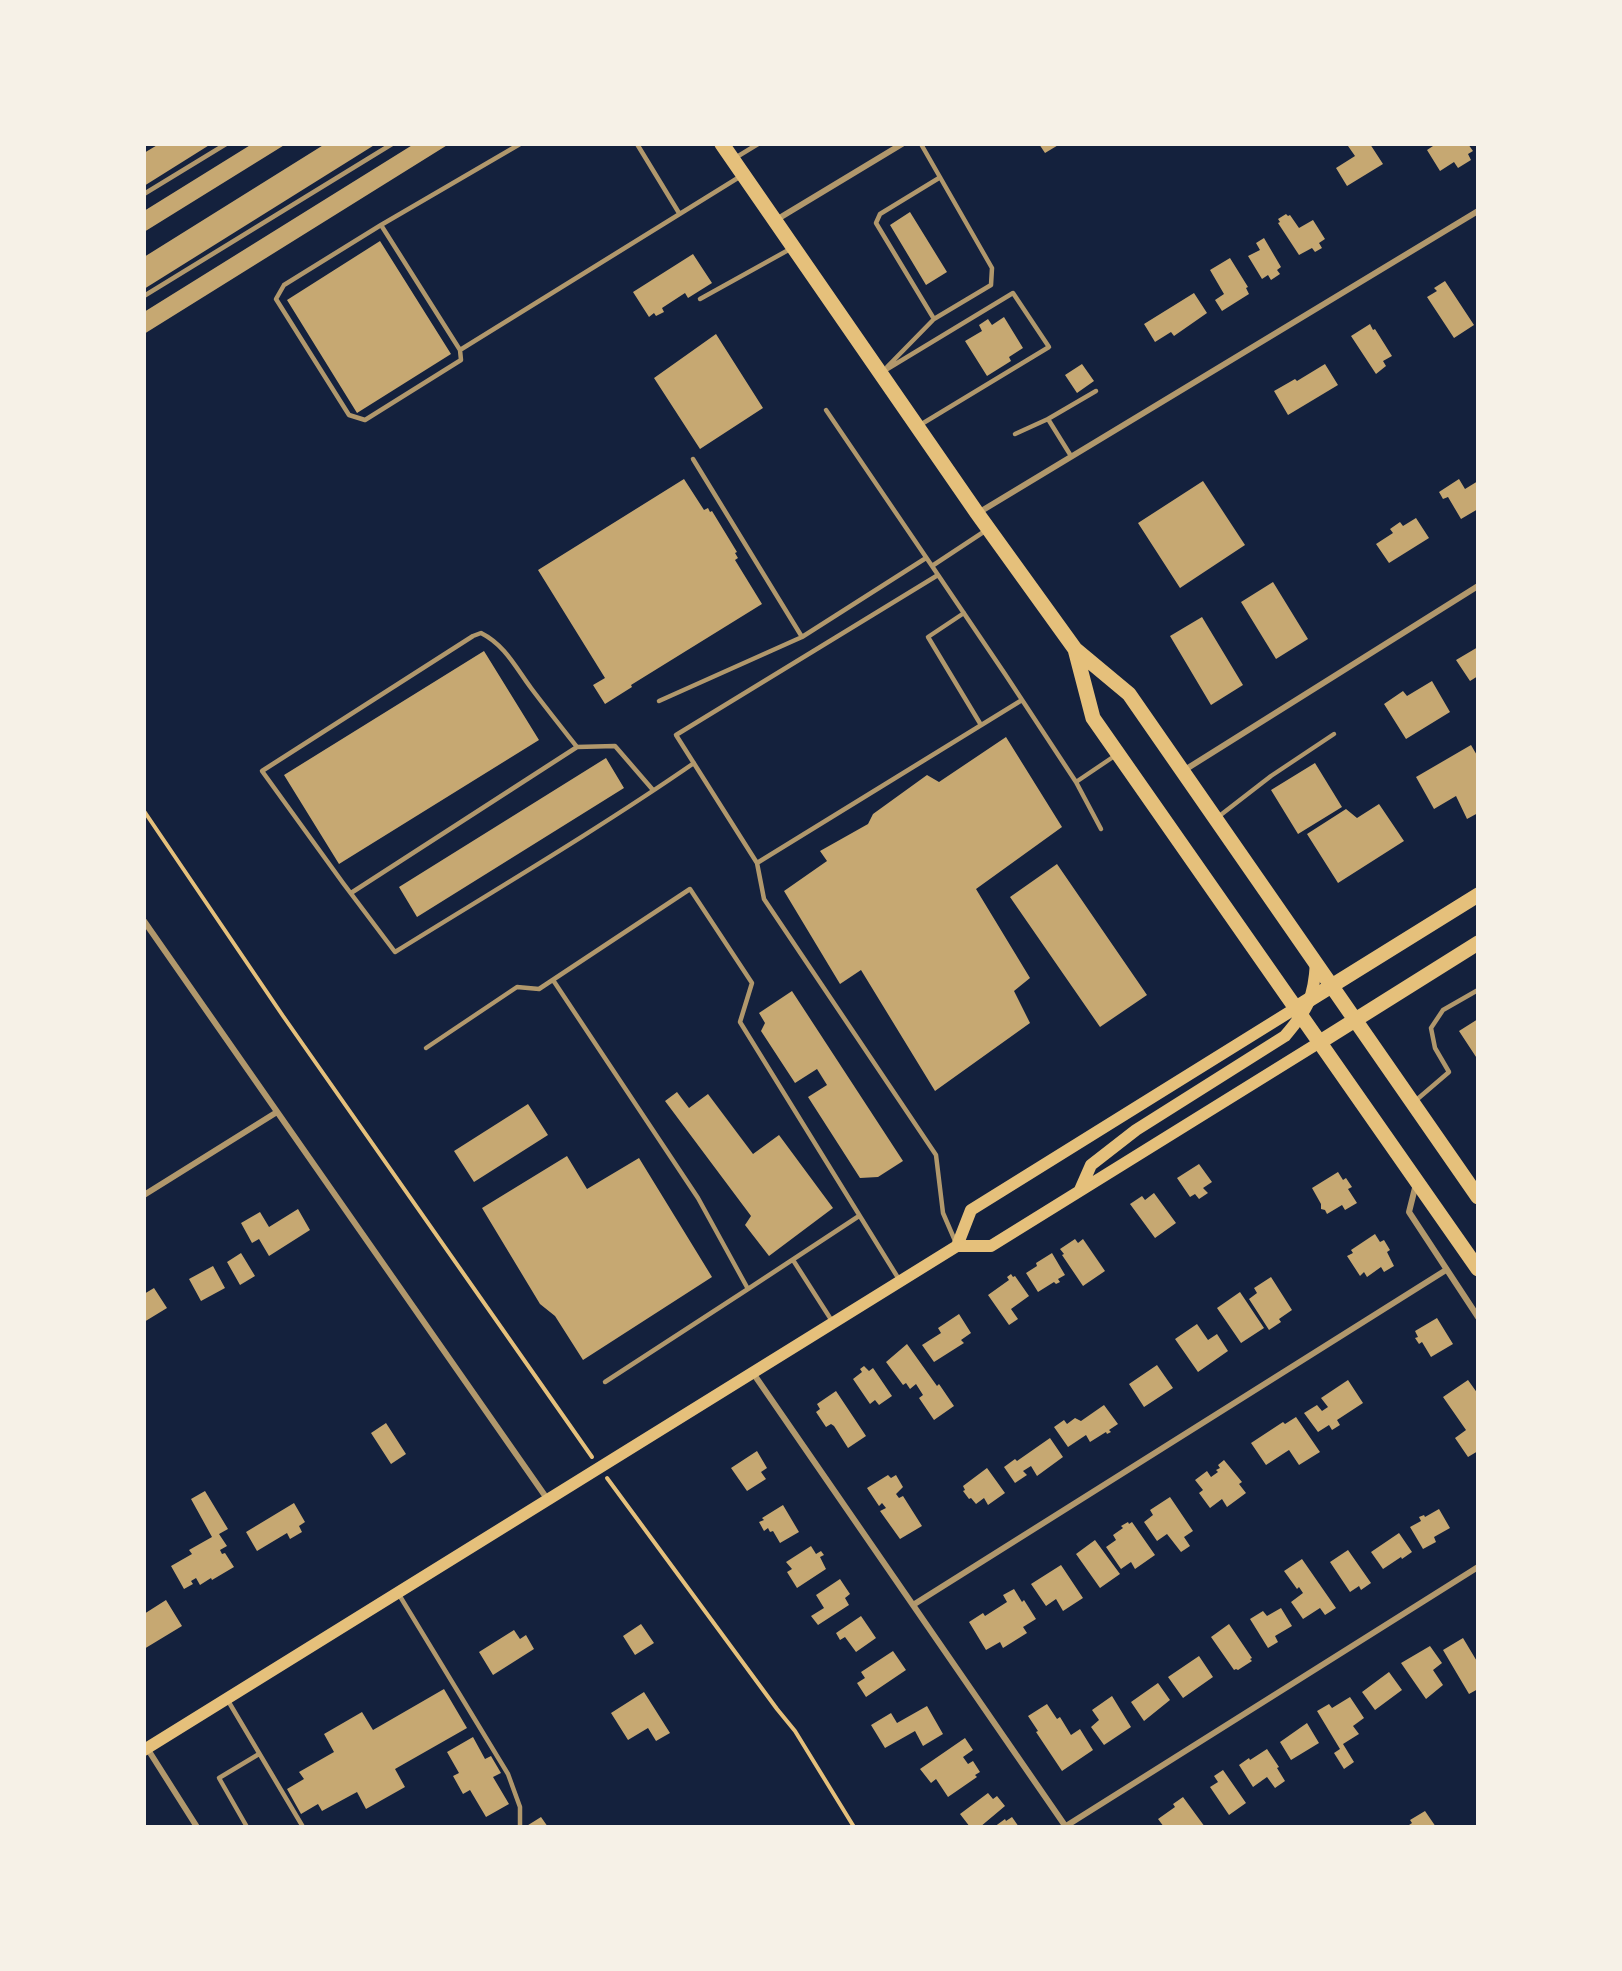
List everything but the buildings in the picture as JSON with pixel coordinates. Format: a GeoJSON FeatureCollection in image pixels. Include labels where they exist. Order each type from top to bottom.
{"type":"FeatureCollection","features":[{"type":"Feature","properties":{"kind":"main road"},"geometry":{"type":"LineString","coordinates":[[722,144],[977,513],[1075,650],[1129,694],[1478,1197]]}},
{"type":"Feature","properties":{"kind":"main road"},"geometry":{"type":"LineString","coordinates":[[1075,650],[1093,718],[1478,1269]]}},
{"type":"Feature","properties":{"kind":"main road"},"geometry":{"type":"LineString","coordinates":[[957,1246],[971,1210],[1299,1011],[1312,998],[1331,985],[1478,895]]}},
{"type":"Feature","properties":{"kind":"main road"},"geometry":{"type":"LineString","coordinates":[[145,1749],[957,1246],[991,1246],[1478,943]]}},
{"type":"Feature","properties":{"kind":"main road"},"geometry":{"type":"LineString","coordinates":[[1312,998],[1316,962]]}},
{"type":"Feature","properties":{"kind":"main road"},"geometry":{"type":"LineString","coordinates":[[1080,1190],[1090,1165],[1136,1130],[1285,1036],[1299,1011]]}},
{"type":"Feature","properties":{"kind":"street"},"geometry":{"type":"LineString","coordinates":[[776,220],[902,144]]}},
{"type":"Feature","properties":{"kind":"street"},"geometry":{"type":"LineString","coordinates":[[977,513],[1478,211]]}},
{"type":"Feature","properties":{"kind":"street"},"geometry":{"type":"LineString","coordinates":[[1183,771],[1478,586]]}},
{"type":"Feature","properties":{"kind":"street"},"geometry":{"type":"LineString","coordinates":[[144,921],[548,1500]]}},
{"type":"Feature","properties":{"kind":"street"},"geometry":{"type":"LineString","coordinates":[[144,1195],[277,1112]]}},
{"type":"Feature","properties":{"kind":"street"},"geometry":{"type":"LineString","coordinates":[[1417,1180],[1408,1212],[1478,1317]]}},
{"type":"Feature","properties":{"kind":"street"},"geometry":{"type":"LineString","coordinates":[[913,1605],[1446,1270]]}},
{"type":"Feature","properties":{"kind":"street"},"geometry":{"type":"LineString","coordinates":[[753,1372],[1066,1826],[1478,1567]]}},
{"type":"Feature","properties":{"kind":"street"},"geometry":{"type":"LineString","coordinates":[[145,1749],[197,1827]]}},
{"type":"Feature","properties":{"kind":"lane"},"geometry":{"type":"LineString","coordinates":[[144,194],[225,144]]}},
{"type":"Feature","properties":{"kind":"lane"},"geometry":{"type":"LineString","coordinates":[[144,296],[392,144]]}},
{"type":"Feature","properties":{"kind":"lane"},"geometry":{"type":"LineString","coordinates":[[381,225],[460,350],[460,360],[364,420],[349,415],[276,298],[284,285],[381,225],[520,144]]}},
{"type":"Feature","properties":{"kind":"lane"},"geometry":{"type":"LineString","coordinates":[[637,144],[679,213]]}},
{"type":"Feature","properties":{"kind":"lane"},"geometry":{"type":"LineString","coordinates":[[733,159],[758,144]]}},
{"type":"Feature","properties":{"kind":"lane"},"geometry":{"type":"LineString","coordinates":[[881,373],[934,319],[991,285],[992,268],[921,144]]}},
{"type":"Feature","properties":{"kind":"lane"},"geometry":{"type":"LineString","coordinates":[[460,350],[744,175]]}},
{"type":"Feature","properties":{"kind":"lane"},"geometry":{"type":"LineString","coordinates":[[934,319],[876,223],[880,214],[939,178]]}},
{"type":"Feature","properties":{"kind":"lane"},"geometry":{"type":"LineString","coordinates":[[700,300],[794,247]]}},
{"type":"Feature","properties":{"kind":"lane"},"geometry":{"type":"LineString","coordinates":[[881,373],[1013,293],[1049,347],[918,427]]}},
{"type":"Feature","properties":{"kind":"lane"},"geometry":{"type":"LineString","coordinates":[[1015,434],[1048,419],[1096,391]]}},
{"type":"Feature","properties":{"kind":"lane"},"geometry":{"type":"LineString","coordinates":[[826,410],[1076,782],[1101,829]]}},
{"type":"Feature","properties":{"kind":"lane"},"geometry":{"type":"LineString","coordinates":[[1048,419],[1071,456]]}},
{"type":"Feature","properties":{"kind":"lane"},"geometry":{"type":"LineString","coordinates":[[693,459],[802,637]]}},
{"type":"Feature","properties":{"kind":"lane"},"geometry":{"type":"LineString","coordinates":[[932,566],[988,528]]}},
{"type":"Feature","properties":{"kind":"lane"},"geometry":{"type":"LineString","coordinates":[[658,701],[802,637],[926,558]]}},
{"type":"Feature","properties":{"kind":"lane"},"geometry":{"type":"LineString","coordinates":[[938,575],[676,735],[757,863],[764,899],[936,1155],[943,1212],[957,1246]]}},
{"type":"Feature","properties":{"kind":"lane"},"geometry":{"type":"LineString","coordinates":[[964,613],[928,637],[981,725]]}},
{"type":"Feature","properties":{"kind":"lane"},"geometry":{"type":"LineString","coordinates":[[577,747],[504,651],[481,633],[262,771],[395,952],[694,763]]}},
{"type":"Feature","properties":{"kind":"lane"},"geometry":{"type":"LineString","coordinates":[[757,863],[1022,700]]}},
{"type":"Feature","properties":{"kind":"lane"},"geometry":{"type":"LineString","coordinates":[[1216,819],[1271,776],[1334,734]]}},
{"type":"Feature","properties":{"kind":"lane"},"geometry":{"type":"LineString","coordinates":[[351,893],[577,747],[615,746],[653,790]]}},
{"type":"Feature","properties":{"kind":"lane"},"geometry":{"type":"LineString","coordinates":[[1076,782],[1118,754]]}},
{"type":"Feature","properties":{"kind":"lane"},"geometry":{"type":"LineString","coordinates":[[426,1048],[517,987],[539,989],[690,889],[752,983],[740,1022],[900,1281]]}},
{"type":"Feature","properties":{"kind":"lane"},"geometry":{"type":"LineString","coordinates":[[553,980],[698,1198],[748,1289]]}},
{"type":"Feature","properties":{"kind":"lane"},"geometry":{"type":"LineString","coordinates":[[1413,1102],[1449,1071],[1435,1048],[1431,1028],[1443,1010],[1478,990]]}},
{"type":"Feature","properties":{"kind":"lane"},"geometry":{"type":"LineString","coordinates":[[605,1382],[859,1216]]}},
{"type":"Feature","properties":{"kind":"lane"},"geometry":{"type":"LineString","coordinates":[[793,1260],[833,1322]]}},
{"type":"Feature","properties":{"kind":"lane"},"geometry":{"type":"LineString","coordinates":[[398,1593],[508,1774],[520,1807],[520,1827]]}},
{"type":"Feature","properties":{"kind":"lane"},"geometry":{"type":"LineString","coordinates":[[227,1699],[303,1827]]}},
{"type":"Feature","properties":{"kind":"lane"},"geometry":{"type":"LineString","coordinates":[[247,1827],[219,1778],[259,1754]]}},
{"type":"Feature","properties":{"kind":"path"},"geometry":{"type":"LineString","coordinates":[[144,811],[283,1016],[600,1468],[795,1731],[854,1827]]}}]}
